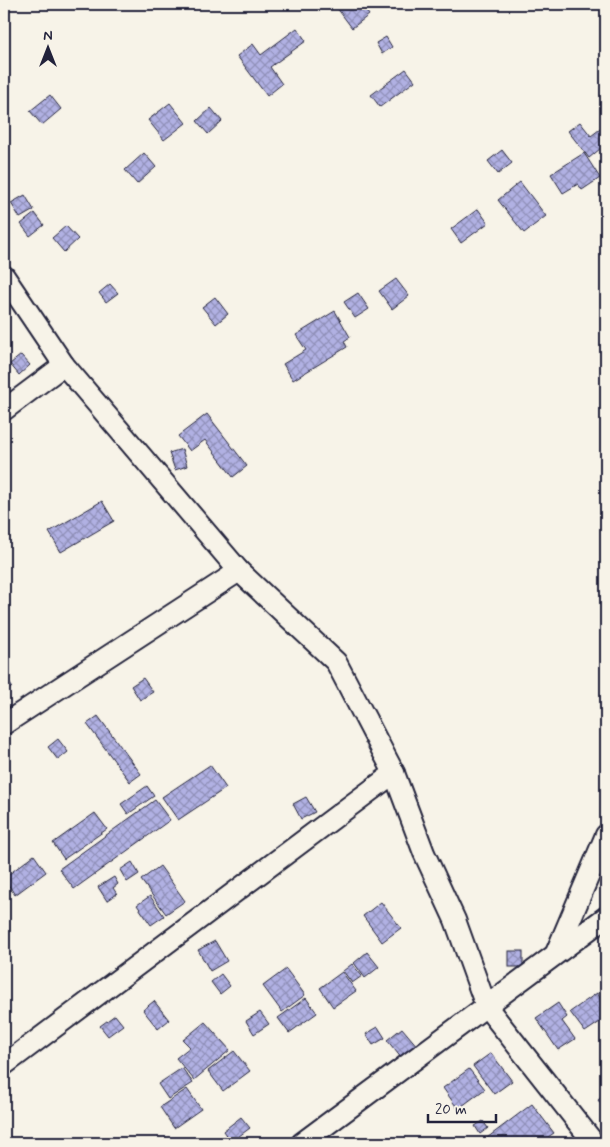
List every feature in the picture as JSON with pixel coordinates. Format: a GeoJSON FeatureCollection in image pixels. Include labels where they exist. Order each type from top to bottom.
{"type":"FeatureCollection","features":[{"type":"Feature","properties":{"kind":"street"},"geometry":{"type":"LineString","coordinates":[[4,276],[64,366],[239,571],[336,662],[394,773],[424,853],[455,920],[486,1006],[594,1143]]}},
{"type":"Feature","properties":{"kind":"street"},"geometry":{"type":"LineString","coordinates":[[4,410],[64,366]]}},
{"type":"Feature","properties":{"kind":"street"},"geometry":{"type":"LineString","coordinates":[[4,724],[239,571]]}},
{"type":"Feature","properties":{"kind":"street"},"geometry":{"type":"LineString","coordinates":[[4,1065],[394,773]]}},
{"type":"Feature","properties":{"kind":"street"},"geometry":{"type":"LineString","coordinates":[[555,955],[606,836]]}},
{"type":"Feature","properties":{"kind":"street"},"geometry":{"type":"LineString","coordinates":[[302,1143],[606,917]]}},
{"type":"Feature","properties":{"kind":"building"},"geometry":{"type":"Polygon","coordinates":[[[334,4],[361,4],[369,15],[352,28],[334,4]]]}},
{"type":"Feature","properties":{"kind":"building"},"geometry":{"type":"Polygon","coordinates":[[[297,28],[306,41],[270,67],[282,84],[267,96],[237,56],[253,44],[261,55],[297,28]]]}},
{"type":"Feature","properties":{"kind":"building"},"geometry":{"type":"Polygon","coordinates":[[[386,37],[392,47],[382,54],[376,43],[386,37]]]}},
{"type":"Feature","properties":{"kind":"building"},"geometry":{"type":"Polygon","coordinates":[[[406,69],[415,81],[380,107],[371,95],[406,69]]]}},
{"type":"Feature","properties":{"kind":"building"},"geometry":{"type":"Polygon","coordinates":[[[50,95],[61,109],[42,125],[30,111],[50,95]]]}},
{"type":"Feature","properties":{"kind":"building"},"geometry":{"type":"Polygon","coordinates":[[[170,103],[186,123],[164,140],[148,120],[170,103]]]}},
{"type":"Feature","properties":{"kind":"building"},"geometry":{"type":"Polygon","coordinates":[[[211,108],[222,121],[208,134],[197,121],[211,108]]]}},
{"type":"Feature","properties":{"kind":"building"},"geometry":{"type":"Polygon","coordinates":[[[580,122],[591,136],[604,126],[606,129],[606,144],[589,158],[568,131],[580,122]]]}},
{"type":"Feature","properties":{"kind":"building"},"geometry":{"type":"Polygon","coordinates":[[[502,150],[512,163],[498,174],[488,161],[502,150]]]}},
{"type":"Feature","properties":{"kind":"building"},"geometry":{"type":"Polygon","coordinates":[[[144,153],[156,167],[137,184],[125,170],[144,153]]]}},
{"type":"Feature","properties":{"kind":"building"},"geometry":{"type":"Polygon","coordinates":[[[584,153],[600,178],[582,190],[578,184],[563,193],[551,174],[584,153]]]}},
{"type":"Feature","properties":{"kind":"building"},"geometry":{"type":"Polygon","coordinates":[[[520,182],[546,216],[524,233],[498,200],[520,182]]]}},
{"type":"Feature","properties":{"kind":"building"},"geometry":{"type":"Polygon","coordinates":[[[25,195],[34,210],[20,218],[11,203],[25,195]]]}},
{"type":"Feature","properties":{"kind":"building"},"geometry":{"type":"Polygon","coordinates":[[[478,209],[488,223],[461,243],[451,229],[478,209]]]}},
{"type":"Feature","properties":{"kind":"building"},"geometry":{"type":"Polygon","coordinates":[[[35,213],[44,225],[30,236],[21,224],[35,213]]]}},
{"type":"Feature","properties":{"kind":"building"},"geometry":{"type":"Polygon","coordinates":[[[66,226],[78,239],[64,252],[52,238],[66,226]]]}},
{"type":"Feature","properties":{"kind":"building"},"geometry":{"type":"Polygon","coordinates":[[[396,279],[409,296],[392,309],[379,291],[396,279]]]}},
{"type":"Feature","properties":{"kind":"building"},"geometry":{"type":"Polygon","coordinates":[[[110,284],[118,293],[106,302],[99,293],[110,284]]]}},
{"type":"Feature","properties":{"kind":"building"},"geometry":{"type":"Polygon","coordinates":[[[358,293],[369,309],[355,318],[344,302],[358,293]]]}},
{"type":"Feature","properties":{"kind":"building"},"geometry":{"type":"Polygon","coordinates":[[[215,297],[228,314],[216,324],[202,307],[215,297]]]}},
{"type":"Feature","properties":{"kind":"building"},"geometry":{"type":"Polygon","coordinates":[[[335,311],[350,337],[344,341],[347,347],[293,380],[283,364],[306,350],[296,335],[335,311]]]}},
{"type":"Feature","properties":{"kind":"building"},"geometry":{"type":"Polygon","coordinates":[[[21,355],[30,365],[19,375],[10,364],[21,355]]]}},
{"type":"Feature","properties":{"kind":"building"},"geometry":{"type":"Polygon","coordinates":[[[207,414],[247,466],[233,477],[205,440],[190,451],[178,436],[207,414]]]}},
{"type":"Feature","properties":{"kind":"building"},"geometry":{"type":"Polygon","coordinates":[[[182,449],[187,466],[175,470],[169,453],[182,449]]]}},
{"type":"Feature","properties":{"kind":"building"},"geometry":{"type":"Polygon","coordinates":[[[102,501],[114,521],[61,552],[49,532],[102,501]]]}},
{"type":"Feature","properties":{"kind":"building"},"geometry":{"type":"Polygon","coordinates":[[[4,675],[12,687],[4,693],[4,675]]]}},
{"type":"Feature","properties":{"kind":"building"},"geometry":{"type":"Polygon","coordinates":[[[143,678],[153,692],[140,700],[131,686],[143,678]]]}},
{"type":"Feature","properties":{"kind":"building"},"geometry":{"type":"Polygon","coordinates":[[[98,716],[141,774],[130,782],[87,724],[98,716]]]}},
{"type":"Feature","properties":{"kind":"building"},"geometry":{"type":"Polygon","coordinates":[[[58,739],[68,752],[58,760],[48,747],[58,739]]]}},
{"type":"Feature","properties":{"kind":"building"},"geometry":{"type":"Polygon","coordinates":[[[210,765],[226,788],[178,820],[162,797],[210,765]]]}},
{"type":"Feature","properties":{"kind":"building"},"geometry":{"type":"Polygon","coordinates":[[[147,786],[154,796],[128,814],[121,804],[147,786]]]}},
{"type":"Feature","properties":{"kind":"building"},"geometry":{"type":"Polygon","coordinates":[[[306,797],[315,812],[301,819],[293,804],[306,797]]]}},
{"type":"Feature","properties":{"kind":"building"},"geometry":{"type":"Polygon","coordinates":[[[155,800],[170,820],[74,889],[59,869],[155,800]]]}},
{"type":"Feature","properties":{"kind":"building"},"geometry":{"type":"Polygon","coordinates":[[[95,813],[107,829],[64,859],[53,843],[95,813]]]}},
{"type":"Feature","properties":{"kind":"building"},"geometry":{"type":"Polygon","coordinates":[[[34,855],[46,872],[15,895],[4,878],[34,855]]]}},
{"type":"Feature","properties":{"kind":"building"},"geometry":{"type":"Polygon","coordinates":[[[132,862],[139,874],[127,882],[120,870],[132,862]]]}},
{"type":"Feature","properties":{"kind":"building"},"geometry":{"type":"Polygon","coordinates":[[[160,866],[185,901],[166,914],[141,880],[160,866]]]}},
{"type":"Feature","properties":{"kind":"building"},"geometry":{"type":"Polygon","coordinates":[[[114,877],[118,884],[113,888],[117,894],[107,901],[98,887],[114,877]]]}},
{"type":"Feature","properties":{"kind":"building"},"geometry":{"type":"Polygon","coordinates":[[[150,896],[164,916],[151,925],[137,905],[150,896]]]}},
{"type":"Feature","properties":{"kind":"building"},"geometry":{"type":"Polygon","coordinates":[[[381,902],[401,928],[382,942],[363,916],[381,902]]]}},
{"type":"Feature","properties":{"kind":"building"},"geometry":{"type":"Polygon","coordinates":[[[215,941],[227,961],[210,971],[198,950],[215,941]]]}},
{"type":"Feature","properties":{"kind":"building"},"geometry":{"type":"Polygon","coordinates":[[[509,951],[523,951],[523,967],[509,967],[509,951]]]}},
{"type":"Feature","properties":{"kind":"building"},"geometry":{"type":"Polygon","coordinates":[[[367,952],[379,967],[365,978],[354,963],[367,952]]]}},
{"type":"Feature","properties":{"kind":"building"},"geometry":{"type":"Polygon","coordinates":[[[352,964],[362,976],[352,983],[343,971],[352,964]]]}},
{"type":"Feature","properties":{"kind":"building"},"geometry":{"type":"Polygon","coordinates":[[[286,969],[305,995],[282,1012],[263,986],[286,969]]]}},
{"type":"Feature","properties":{"kind":"building"},"geometry":{"type":"Polygon","coordinates":[[[342,972],[356,991],[333,1007],[320,988],[342,972]]]}},
{"type":"Feature","properties":{"kind":"building"},"geometry":{"type":"Polygon","coordinates":[[[221,974],[230,986],[220,994],[211,982],[221,974]]]}},
{"type":"Feature","properties":{"kind":"building"},"geometry":{"type":"Polygon","coordinates":[[[597,993],[606,1007],[606,1018],[585,1032],[570,1012],[597,993]]]}},
{"type":"Feature","properties":{"kind":"building"},"geometry":{"type":"Polygon","coordinates":[[[306,998],[317,1013],[289,1033],[278,1018],[306,998]]]}},
{"type":"Feature","properties":{"kind":"building"},"geometry":{"type":"Polygon","coordinates":[[[154,1001],[169,1020],[158,1029],[143,1010],[154,1001]]]}},
{"type":"Feature","properties":{"kind":"building"},"geometry":{"type":"Polygon","coordinates":[[[558,1003],[567,1017],[562,1021],[575,1039],[558,1050],[536,1018],[558,1003]]]}},
{"type":"Feature","properties":{"kind":"building"},"geometry":{"type":"Polygon","coordinates":[[[260,1012],[269,1024],[254,1034],[246,1021],[260,1012]]]}},
{"type":"Feature","properties":{"kind":"building"},"geometry":{"type":"Polygon","coordinates":[[[115,1015],[123,1025],[108,1036],[100,1026],[115,1015]]]}},
{"type":"Feature","properties":{"kind":"building"},"geometry":{"type":"Polygon","coordinates":[[[205,1022],[230,1050],[194,1080],[176,1058],[190,1047],[183,1040],[205,1022]]]}},
{"type":"Feature","properties":{"kind":"building"},"geometry":{"type":"Polygon","coordinates":[[[378,1027],[385,1038],[373,1045],[366,1034],[378,1027]]]}},
{"type":"Feature","properties":{"kind":"building"},"geometry":{"type":"Polygon","coordinates":[[[402,1028],[418,1047],[402,1059],[387,1040],[402,1028]]]}},
{"type":"Feature","properties":{"kind":"building"},"geometry":{"type":"Polygon","coordinates":[[[234,1051],[250,1071],[223,1091],[208,1071],[234,1051]]]}},
{"type":"Feature","properties":{"kind":"building"},"geometry":{"type":"Polygon","coordinates":[[[491,1053],[512,1081],[494,1094],[473,1066],[491,1053]]]}},
{"type":"Feature","properties":{"kind":"building"},"geometry":{"type":"Polygon","coordinates":[[[182,1068],[193,1083],[168,1099],[158,1084],[182,1068]]]}},
{"type":"Feature","properties":{"kind":"building"},"geometry":{"type":"Polygon","coordinates":[[[469,1069],[485,1089],[458,1109],[443,1088],[469,1069]]]}},
{"type":"Feature","properties":{"kind":"building"},"geometry":{"type":"Polygon","coordinates":[[[187,1089],[201,1109],[174,1128],[160,1107],[187,1089]]]}},
{"type":"Feature","properties":{"kind":"building"},"geometry":{"type":"Polygon","coordinates":[[[606,1094],[606,1111],[598,1100],[606,1094]]]}},
{"type":"Feature","properties":{"kind":"building"},"geometry":{"type":"Polygon","coordinates":[[[532,1104],[554,1133],[539,1143],[484,1143],[483,1141],[532,1104]]]}},
{"type":"Feature","properties":{"kind":"building"},"geometry":{"type":"Polygon","coordinates":[[[241,1117],[250,1128],[231,1142],[223,1131],[241,1117]]]}},
{"type":"Feature","properties":{"kind":"building"},"geometry":{"type":"Polygon","coordinates":[[[483,1121],[488,1128],[480,1134],[475,1126],[483,1121]]]}}]}
